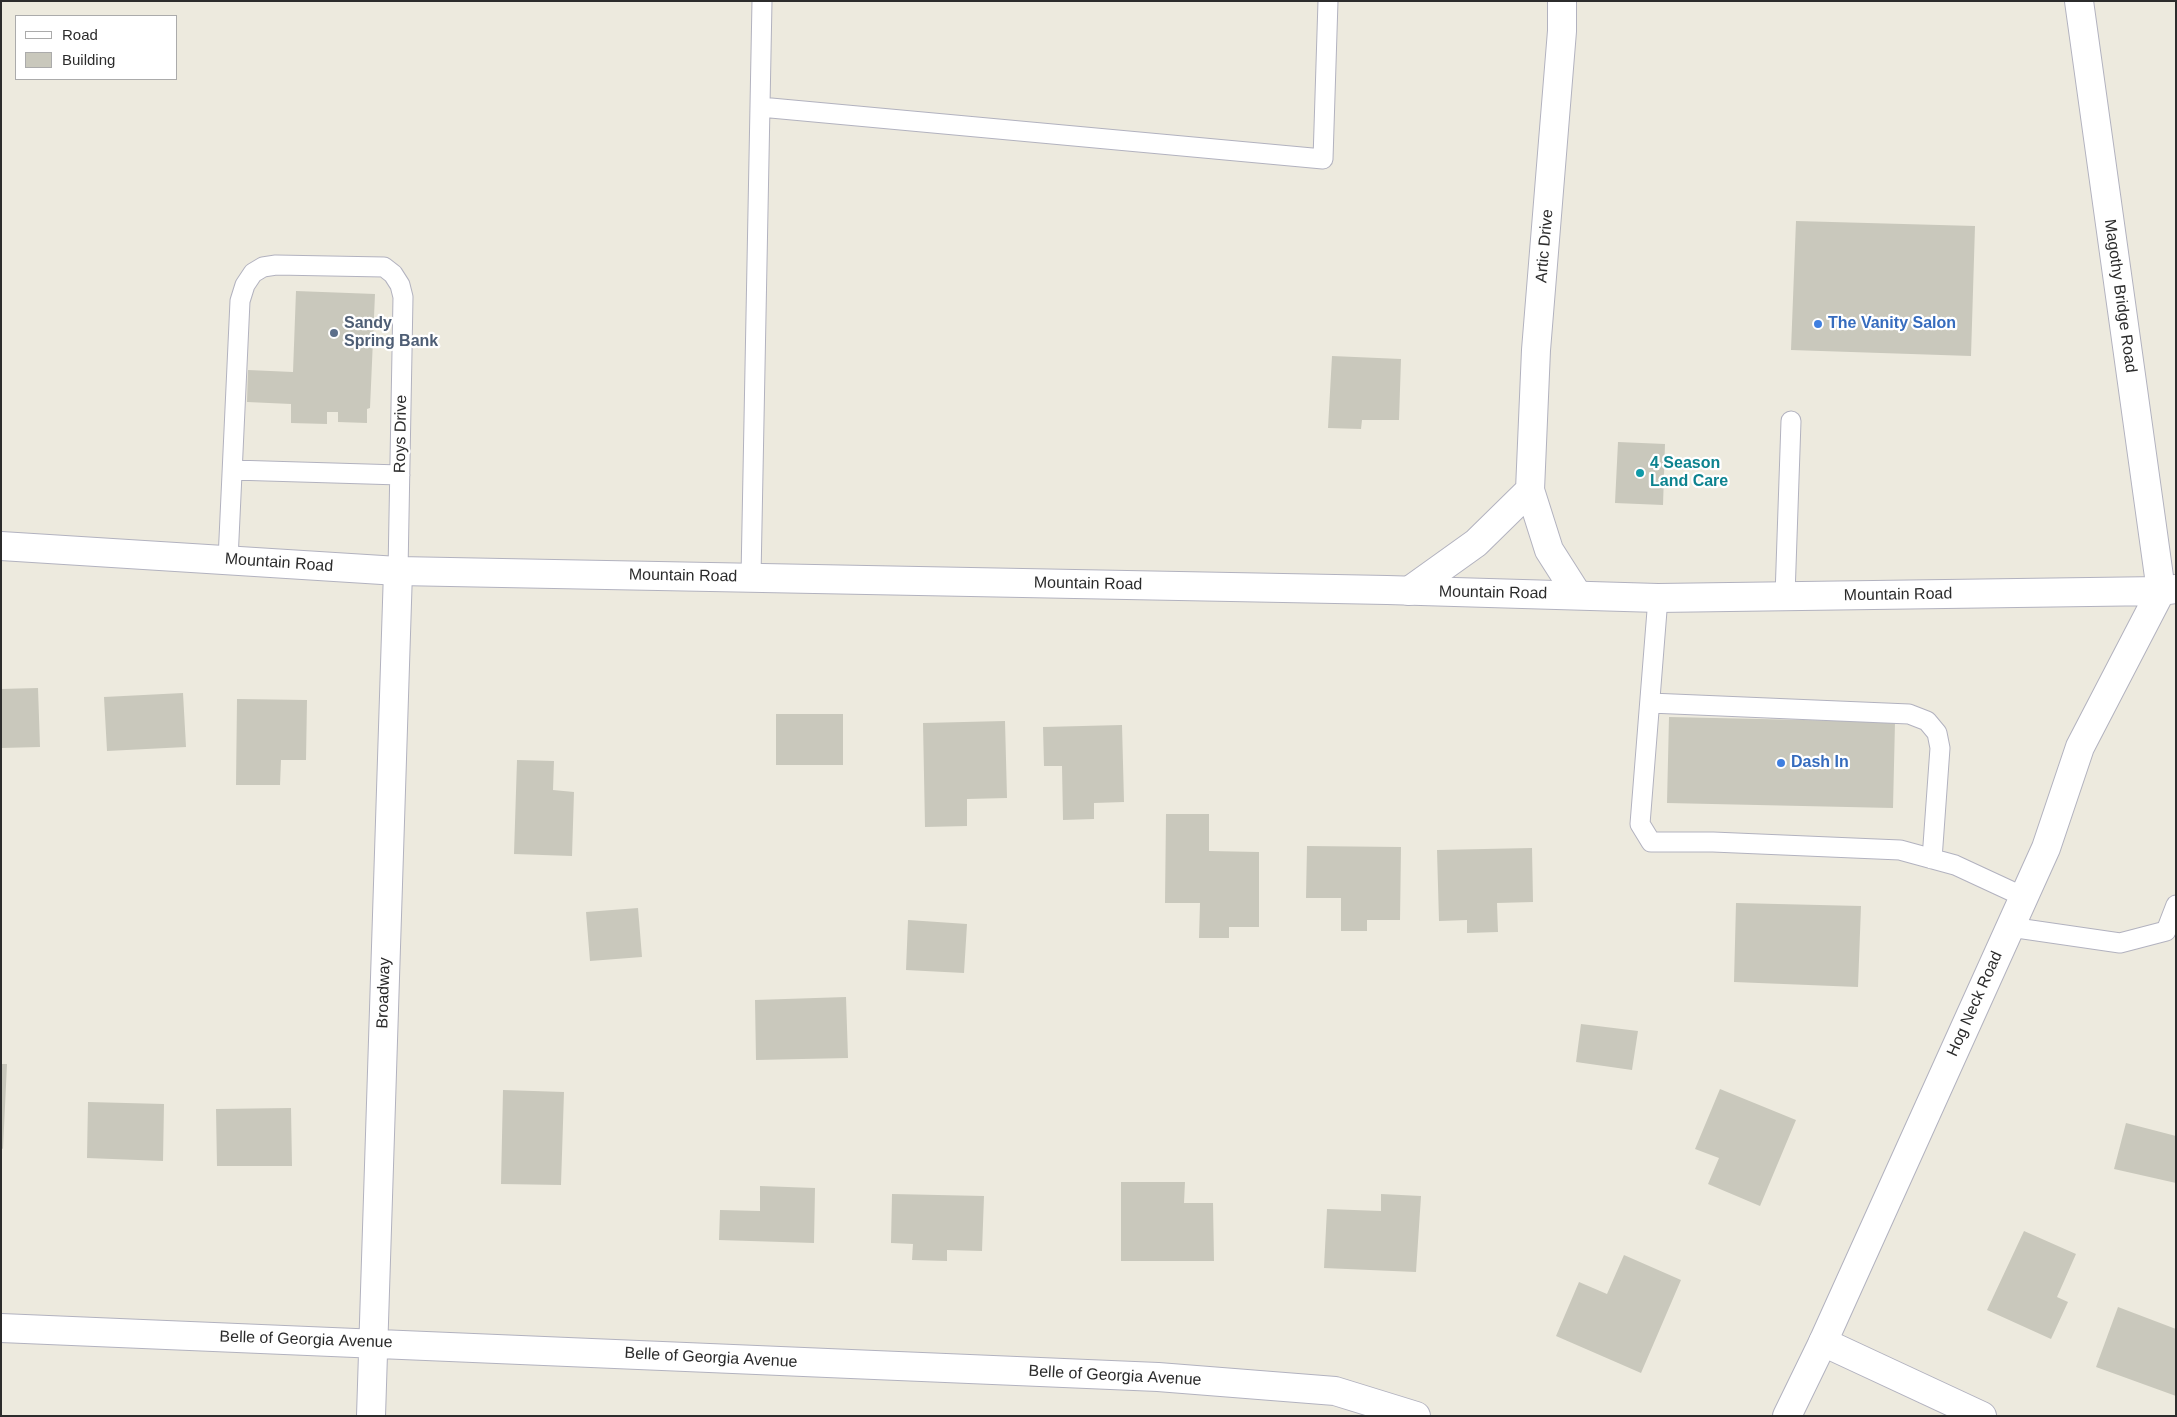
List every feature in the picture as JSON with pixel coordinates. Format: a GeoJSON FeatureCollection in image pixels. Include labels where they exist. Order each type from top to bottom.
{"type":"FeatureCollection","features":[{"type":"Feature","properties":{"kind":"main road","name":"Artic Drive"},"geometry":{"type":"LineString","coordinates":[[1562,1],[1562,32],[1536,350],[1530,490],[1548,550],[1578,594]]}},
{"type":"Feature","properties":{"kind":"main road","name":"Magothy Bridge Road"},"geometry":{"type":"LineString","coordinates":[[2079,1],[2168,590]]}},
{"type":"Feature","properties":{"kind":"main road"},"geometry":{"type":"LineString","coordinates":[[1409,591],[1476,543],[1530,490]]}},
{"type":"Feature","properties":{"kind":"main road","name":"Mountain Road"},"geometry":{"type":"LineString","coordinates":[[1,546],[398,571],[1578,594],[1658,598],[2168,590]]}},
{"type":"Feature","properties":{"kind":"main road","name":"Broadway"},"geometry":{"type":"LineString","coordinates":[[371,1416],[398,571]]}},
{"type":"Feature","properties":{"kind":"main road","name":"Hog Neck Road"},"geometry":{"type":"LineString","coordinates":[[1788,1416],[2046,848],[2080,747],[2168,590]]}},
{"type":"Feature","properties":{"kind":"main road","name":"Belle of Georgia Avenue"},"geometry":{"type":"LineString","coordinates":[[1,1328],[1178,1379],[1335,1391],[1416,1416]]}},
{"type":"Feature","properties":{"kind":"main road"},"geometry":{"type":"LineString","coordinates":[[1823,1342],[1982,1416]]}},
{"type":"Feature","properties":{"kind":"lane"},"geometry":{"type":"LineString","coordinates":[[751,577],[762,1]]}},
{"type":"Feature","properties":{"kind":"lane"},"geometry":{"type":"LineString","coordinates":[[760,107],[1323,159],[1328,1]]}},
{"type":"Feature","properties":{"kind":"lane","name":"Roys Drive"},"geometry":{"type":"LineString","coordinates":[[233,470],[240,301],[245,285],[263,267],[276,265],[384,267],[393,274],[400,285],[403,297],[398,571]]}},
{"type":"Feature","properties":{"kind":"lane"},"geometry":{"type":"LineString","coordinates":[[1785,596],[1792,422]]}},
{"type":"Feature","properties":{"kind":"lane"},"geometry":{"type":"LineString","coordinates":[[228,560],[233,470],[400,475]]}},
{"type":"Feature","properties":{"kind":"lane"},"geometry":{"type":"LineString","coordinates":[[1658,598],[1640,824],[1651,842],[1714,842],[1900,850],[1956,865],[2024,897]]}},
{"type":"Feature","properties":{"kind":"lane"},"geometry":{"type":"LineString","coordinates":[[1650,703],[1908,714],[1927,721],[1936,733],[1940,748],[1932,858]]}},
{"type":"Feature","properties":{"kind":"lane"},"geometry":{"type":"LineString","coordinates":[[2010,927],[2120,943],[2166,930],[2176,906]]}},
{"type":"Feature","properties":{"kind":"building"},"geometry":{"type":"Polygon","coordinates":[[[1796,221],[1975,226],[1971,356],[1791,350],[1796,221]]]}},
{"type":"Feature","properties":{"kind":"building","name":"Sandy Spring Bank"},"geometry":{"type":"Polygon","coordinates":[[[296,291],[375,294],[370,408],[367,409],[367,423],[338,422],[338,412],[327,412],[327,424],[291,423],[291,404],[247,402],[248,370],[293,372],[296,291]]]}},
{"type":"Feature","properties":{"kind":"building"},"geometry":{"type":"Polygon","coordinates":[[[1332,356],[1401,359],[1399,420],[1362,420],[1361,429],[1328,428],[1332,356]]]}},
{"type":"Feature","properties":{"kind":"building","name":"4 Season Land Care"},"geometry":{"type":"Polygon","coordinates":[[[1618,442],[1665,444],[1663,505],[1615,503],[1618,442]]]}},
{"type":"Feature","properties":{"kind":"building"},"geometry":{"type":"Polygon","coordinates":[[[38,688],[40,747],[1,748],[1,689],[38,688]]]}},
{"type":"Feature","properties":{"kind":"building"},"geometry":{"type":"Polygon","coordinates":[[[183,693],[186,747],[107,751],[104,697],[183,693]]]}},
{"type":"Feature","properties":{"kind":"building"},"geometry":{"type":"Polygon","coordinates":[[[237,699],[307,700],[306,760],[281,760],[280,785],[236,785],[237,699]]]}},
{"type":"Feature","properties":{"kind":"building"},"geometry":{"type":"Polygon","coordinates":[[[776,714],[843,714],[843,765],[776,765],[776,714]]]}},
{"type":"Feature","properties":{"kind":"building","name":"Dash In"},"geometry":{"type":"Polygon","coordinates":[[[1669,717],[1895,722],[1893,808],[1667,803],[1669,717]]]}},
{"type":"Feature","properties":{"kind":"building"},"geometry":{"type":"Polygon","coordinates":[[[1005,721],[1007,798],[967,799],[967,826],[925,827],[923,723],[1005,721]]]}},
{"type":"Feature","properties":{"kind":"building"},"geometry":{"type":"Polygon","coordinates":[[[1122,725],[1124,802],[1094,803],[1094,819],[1063,820],[1062,766],[1044,766],[1043,727],[1122,725]]]}},
{"type":"Feature","properties":{"kind":"building"},"geometry":{"type":"Polygon","coordinates":[[[517,760],[554,761],[553,790],[574,792],[572,856],[514,854],[517,760]]]}},
{"type":"Feature","properties":{"kind":"building"},"geometry":{"type":"Polygon","coordinates":[[[1166,814],[1209,814],[1209,851],[1259,852],[1259,927],[1229,927],[1229,938],[1199,938],[1200,903],[1165,903],[1166,814]]]}},
{"type":"Feature","properties":{"kind":"building"},"geometry":{"type":"Polygon","coordinates":[[[1307,846],[1401,847],[1400,920],[1367,920],[1367,931],[1341,931],[1341,898],[1306,898],[1307,846]]]}},
{"type":"Feature","properties":{"kind":"building"},"geometry":{"type":"Polygon","coordinates":[[[1532,848],[1533,902],[1497,903],[1498,932],[1467,933],[1467,920],[1439,921],[1437,850],[1532,848]]]}},
{"type":"Feature","properties":{"kind":"building"},"geometry":{"type":"Polygon","coordinates":[[[1736,903],[1861,906],[1858,987],[1734,982],[1736,903]]]}},
{"type":"Feature","properties":{"kind":"building"},"geometry":{"type":"Polygon","coordinates":[[[638,908],[642,957],[590,961],[586,912],[638,908]]]}},
{"type":"Feature","properties":{"kind":"building"},"geometry":{"type":"Polygon","coordinates":[[[908,920],[967,924],[964,973],[906,970],[908,920]]]}},
{"type":"Feature","properties":{"kind":"building"},"geometry":{"type":"Polygon","coordinates":[[[846,997],[848,1058],[756,1060],[755,1000],[846,997]]]}},
{"type":"Feature","properties":{"kind":"building"},"geometry":{"type":"Polygon","coordinates":[[[1581,1024],[1638,1031],[1632,1070],[1576,1062],[1581,1024]]]}},
{"type":"Feature","properties":{"kind":"building"},"geometry":{"type":"Polygon","coordinates":[[[1,1064],[7,1064],[3,1149],[1,1148],[1,1064]]]}},
{"type":"Feature","properties":{"kind":"building"},"geometry":{"type":"Polygon","coordinates":[[[1720,1089],[1796,1120],[1760,1206],[1708,1184],[1719,1158],[1695,1149],[1720,1089]]]}},
{"type":"Feature","properties":{"kind":"building"},"geometry":{"type":"Polygon","coordinates":[[[503,1090],[564,1092],[561,1185],[501,1184],[503,1090]]]}},
{"type":"Feature","properties":{"kind":"building"},"geometry":{"type":"Polygon","coordinates":[[[88,1102],[164,1104],[163,1161],[87,1158],[88,1102]]]}},
{"type":"Feature","properties":{"kind":"building"},"geometry":{"type":"Polygon","coordinates":[[[291,1108],[292,1166],[217,1166],[216,1109],[291,1108]]]}},
{"type":"Feature","properties":{"kind":"building"},"geometry":{"type":"Polygon","coordinates":[[[2126,1123],[2176,1136],[2176,1183],[2114,1169],[2126,1123]]]}},
{"type":"Feature","properties":{"kind":"building"},"geometry":{"type":"Polygon","coordinates":[[[1121,1182],[1185,1182],[1184,1203],[1213,1203],[1214,1261],[1121,1261],[1121,1182]]]}},
{"type":"Feature","properties":{"kind":"building"},"geometry":{"type":"Polygon","coordinates":[[[760,1186],[815,1188],[814,1243],[719,1240],[720,1210],[760,1211],[760,1186]]]}},
{"type":"Feature","properties":{"kind":"building"},"geometry":{"type":"Polygon","coordinates":[[[892,1194],[984,1196],[982,1251],[947,1250],[947,1261],[912,1260],[913,1244],[891,1243],[892,1194]]]}},
{"type":"Feature","properties":{"kind":"building"},"geometry":{"type":"Polygon","coordinates":[[[1381,1194],[1421,1196],[1416,1272],[1324,1268],[1327,1209],[1381,1211],[1381,1194]]]}},
{"type":"Feature","properties":{"kind":"building"},"geometry":{"type":"Polygon","coordinates":[[[2024,1231],[2076,1254],[2057,1297],[2068,1302],[2051,1339],[1987,1310],[2024,1231]]]}},
{"type":"Feature","properties":{"kind":"building"},"geometry":{"type":"Polygon","coordinates":[[[1624,1255],[1681,1280],[1641,1373],[1556,1336],[1579,1282],[1607,1294],[1624,1255]]]}},
{"type":"Feature","properties":{"kind":"building"},"geometry":{"type":"Polygon","coordinates":[[[2118,1307],[2176,1329],[2176,1396],[2096,1367],[2118,1307]]]}},
{"type":"Feature","properties":{"kind":"place","name":"The Vanity Salon"},"geometry":{"type":"Point","coordinates":[1818,324]}},
{"type":"Feature","properties":{"kind":"place","name":"Sandy Spring Bank"},"geometry":{"type":"Point","coordinates":[334,333]}},
{"type":"Feature","properties":{"kind":"place","name":"4 Season Land Care"},"geometry":{"type":"Point","coordinates":[1640,473]}},
{"type":"Feature","properties":{"kind":"place","name":"Dash In"},"geometry":{"type":"Point","coordinates":[1781,763]}}]}
